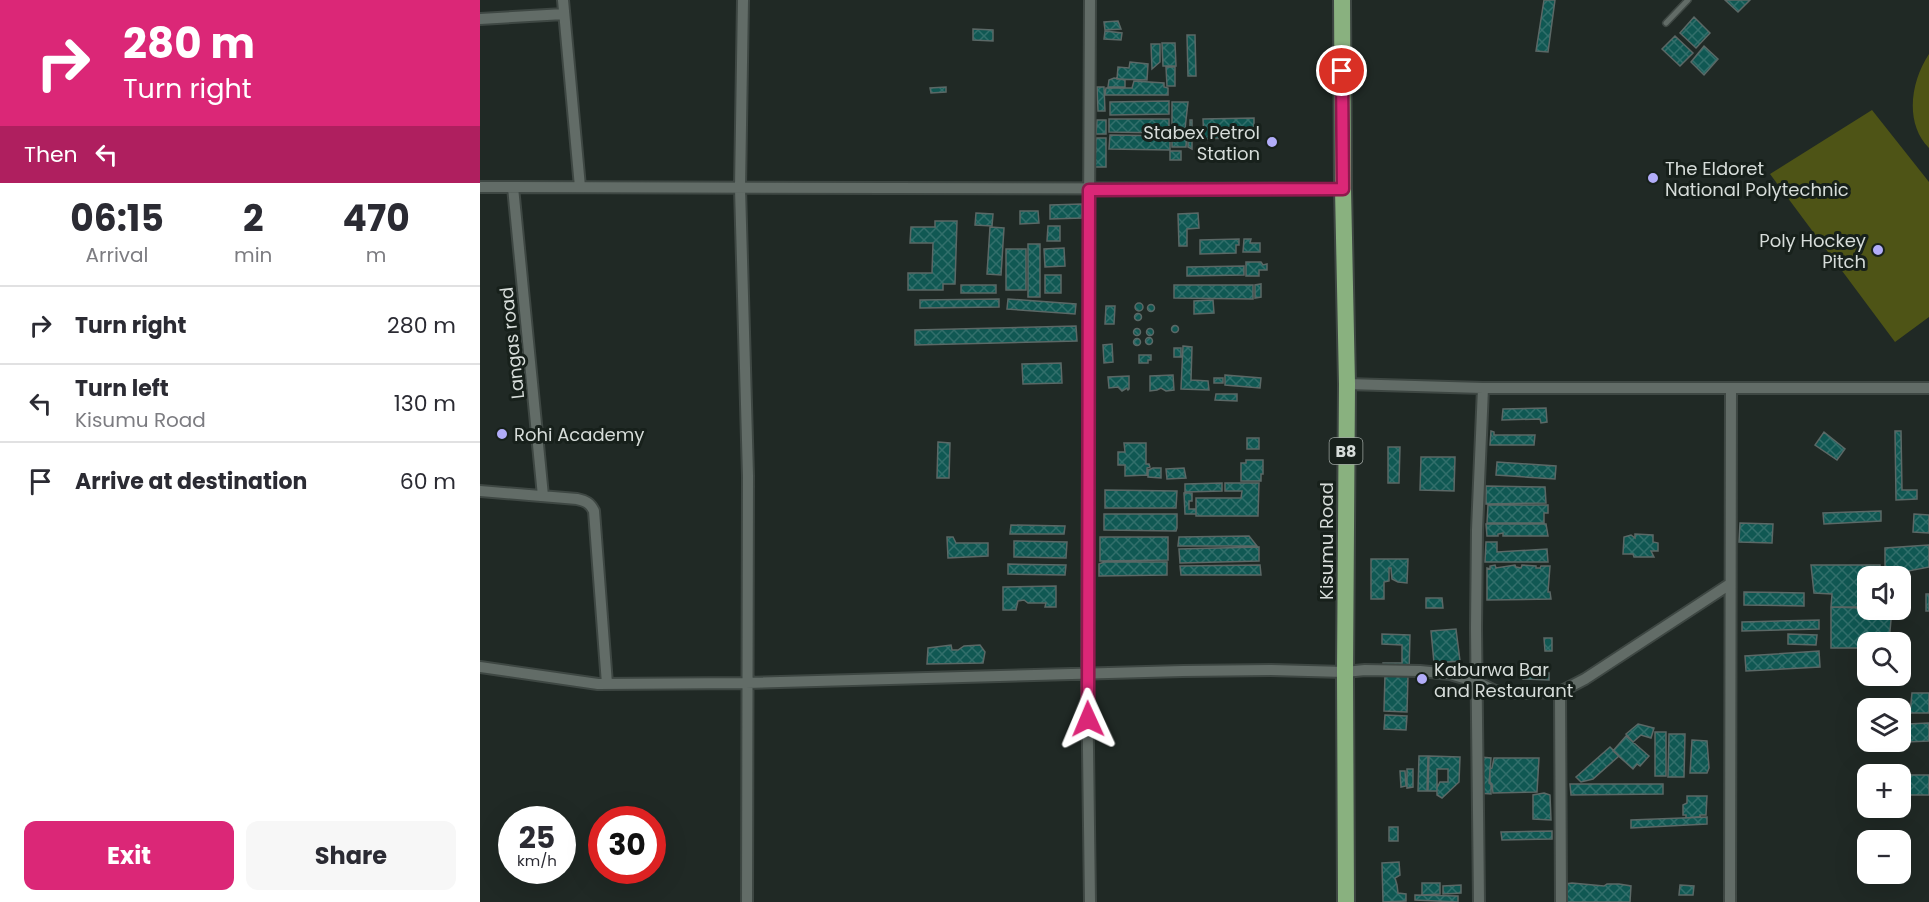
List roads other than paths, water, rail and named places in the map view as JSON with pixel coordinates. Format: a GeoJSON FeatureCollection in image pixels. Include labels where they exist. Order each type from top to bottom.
{"type":"FeatureCollection","features":[{"type":"Feature","properties":{"kind":"highway","name":"Kisumu Road"},"geometry":{"type":"LineString","coordinates":[[1342,0],[1347,384],[1346,902]]}},
{"type":"Feature","properties":{"kind":"street"},"geometry":{"type":"LineString","coordinates":[[563,0],[579,187]]}},
{"type":"Feature","properties":{"kind":"street"},"geometry":{"type":"LineString","coordinates":[[743,0],[740,188],[748,476],[747,902]]}},
{"type":"Feature","properties":{"kind":"street"},"geometry":{"type":"LineString","coordinates":[[1090,0],[1087,673],[1090,902]]}},
{"type":"Feature","properties":{"kind":"street"},"geometry":{"type":"LineString","coordinates":[[480,19],[564,14]]}},
{"type":"Feature","properties":{"kind":"street"},"geometry":{"type":"LineString","coordinates":[[480,187],[1343,189]]}},
{"type":"Feature","properties":{"kind":"street","name":"Langas road"},"geometry":{"type":"LineString","coordinates":[[513,187],[543,496]]}},
{"type":"Feature","properties":{"kind":"street"},"geometry":{"type":"LineString","coordinates":[[1347,384],[1483,388],[1929,388]]}},
{"type":"Feature","properties":{"kind":"street"},"geometry":{"type":"LineString","coordinates":[[1479,902],[1477,530],[1483,388]]}},
{"type":"Feature","properties":{"kind":"street"},"geometry":{"type":"LineString","coordinates":[[1730,902],[1731,389]]}},
{"type":"Feature","properties":{"kind":"street"},"geometry":{"type":"LineString","coordinates":[[480,491],[586,500],[594,511],[607,684]]}},
{"type":"Feature","properties":{"kind":"street"},"geometry":{"type":"LineString","coordinates":[[480,666],[607,684],[746,683],[1087,673],[1420,670],[1450,674],[1506,693],[1560,692],[1578,684],[1730,584]]}},
{"type":"Feature","properties":{"kind":"street"},"geometry":{"type":"LineString","coordinates":[[1560,692],[1561,902]]}},
{"type":"Feature","properties":{"kind":"lane"},"geometry":{"type":"LineString","coordinates":[[1666,23],[1688,0]]}},
{"type":"Feature","properties":{"kind":"place","name":"Stabex Petrol Station"},"geometry":{"type":"Point","coordinates":[1272,142]}},
{"type":"Feature","properties":{"kind":"place","name":"The Eldoret National Polytechnic"},"geometry":{"type":"Point","coordinates":[1653,178]}},
{"type":"Feature","properties":{"kind":"place","name":"Poly Hockey Pitch"},"geometry":{"type":"Point","coordinates":[1878,250]}},
{"type":"Feature","properties":{"kind":"place","name":"Rohi Academy"},"geometry":{"type":"Point","coordinates":[502,434]}},
{"type":"Feature","properties":{"kind":"place","name":"Kaburwa Bar and Restaurant"},"geometry":{"type":"Point","coordinates":[1422,679]}}]}
